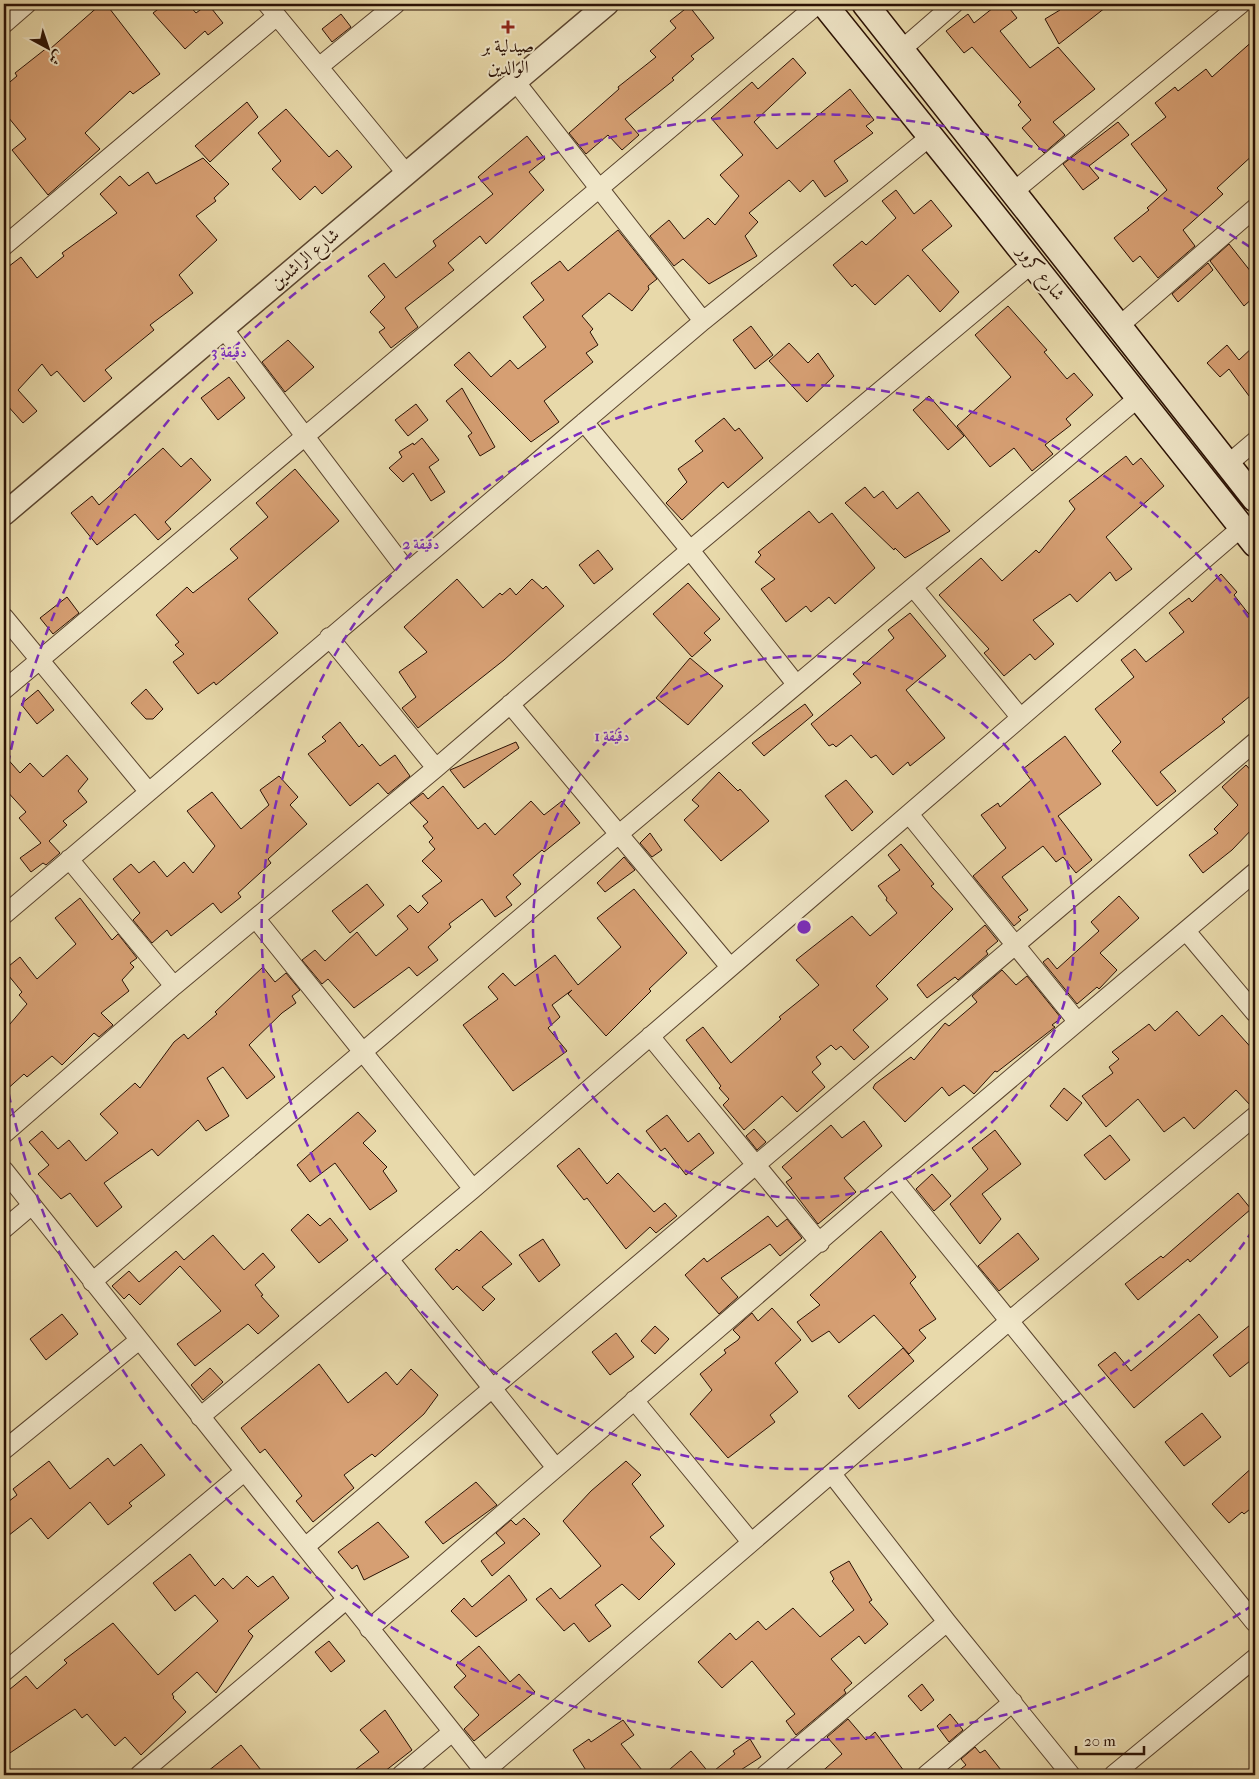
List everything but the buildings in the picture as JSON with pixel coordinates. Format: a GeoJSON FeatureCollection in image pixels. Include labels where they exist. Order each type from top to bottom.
{"type":"FeatureCollection","features":[{"type":"Feature","properties":{"kind":"main road","name":"شارع كرور"},"geometry":{"type":"LineString","coordinates":[[824,4],[1034,262],[1138,398],[1249,535]]}},
{"type":"Feature","properties":{"kind":"main road","name":"شارع كرور"},"geometry":{"type":"LineString","coordinates":[[865,4],[1255,499]]}},
{"type":"Feature","properties":{"kind":"street"},"geometry":{"type":"LineString","coordinates":[[4,23],[27,4]]}},
{"type":"Feature","properties":{"kind":"street"},"geometry":{"type":"LineString","coordinates":[[320,66],[396,4]]}},
{"type":"Feature","properties":{"kind":"street","name":"شارع الراشدين"},"geometry":{"type":"LineString","coordinates":[[4,514],[607,4]]}},
{"type":"Feature","properties":{"kind":"street"},"geometry":{"type":"LineString","coordinates":[[4,690],[818,4]]}},
{"type":"Feature","properties":{"kind":"street"},"geometry":{"type":"LineString","coordinates":[[901,50],[954,4]]}},
{"type":"Feature","properties":{"kind":"street"},"geometry":{"type":"LineString","coordinates":[[1013,192],[1241,4]]}},
{"type":"Feature","properties":{"kind":"street"},"geometry":{"type":"LineString","coordinates":[[4,246],[272,10],[320,66],[406,173]]}},
{"type":"Feature","properties":{"kind":"street"},"geometry":{"type":"LineString","coordinates":[[515,81],[703,321]]}},
{"type":"Feature","properties":{"kind":"street"},"geometry":{"type":"LineString","coordinates":[[4,915],[703,321],[931,136]]}},
{"type":"Feature","properties":{"kind":"street"},"geometry":{"type":"LineString","coordinates":[[1118,327],[1255,208]]}},
{"type":"Feature","properties":{"kind":"street"},"geometry":{"type":"LineString","coordinates":[[4,1134],[174,986],[436,768],[690,550],[1034,262]]}},
{"type":"Feature","properties":{"kind":"street"},"geometry":{"type":"LineString","coordinates":[[223,328],[407,571]]}},
{"type":"Feature","properties":{"kind":"street"},"geometry":{"type":"LineString","coordinates":[[92,1282],[364,1053],[796,684],[1138,398]]}},
{"type":"Feature","properties":{"kind":"street"},"geometry":{"type":"LineString","coordinates":[[584,422],[690,550],[796,684]]}},
{"type":"Feature","properties":{"kind":"street"},"geometry":{"type":"LineString","coordinates":[[1228,464],[1255,441]]}},
{"type":"Feature","properties":{"kind":"street"},"geometry":{"type":"LineString","coordinates":[[200,1417],[473,1189],[1020,717],[1249,535]]}},
{"type":"Feature","properties":{"kind":"street"},"geometry":{"type":"LineString","coordinates":[[913,587],[1020,717]]}},
{"type":"Feature","properties":{"kind":"street"},"geometry":{"type":"LineString","coordinates":[[4,617],[148,791]]}},
{"type":"Feature","properties":{"kind":"street"},"geometry":{"type":"LineString","coordinates":[[329,637],[436,768]]}},
{"type":"Feature","properties":{"kind":"street"},"geometry":{"type":"LineString","coordinates":[[510,704],[730,967]]}},
{"type":"Feature","properties":{"kind":"street"},"geometry":{"type":"LineString","coordinates":[[305,1547],[1255,742]]}},
{"type":"Feature","properties":{"kind":"street"},"geometry":{"type":"LineString","coordinates":[[909,814],[1077,1021]]}},
{"type":"Feature","properties":{"kind":"street"},"geometry":{"type":"LineString","coordinates":[[69,859],[174,986]]}},
{"type":"Feature","properties":{"kind":"street"},"geometry":{"type":"LineString","coordinates":[[369,1628],[893,1178],[1255,872]]}},
{"type":"Feature","properties":{"kind":"street"},"geometry":{"type":"LineString","coordinates":[[256,919],[473,1189]]}},
{"type":"Feature","properties":{"kind":"street"},"geometry":{"type":"LineString","coordinates":[[1186,932],[1255,1013]]}},
{"type":"Feature","properties":{"kind":"street"},"geometry":{"type":"LineString","coordinates":[[650,1036],[755,1166],[820,1242]]}},
{"type":"Feature","properties":{"kind":"street"},"geometry":{"type":"LineString","coordinates":[[4,1170],[138,1341],[485,1774],[751,1542],[1008,1322],[1255,1116]]}},
{"type":"Feature","properties":{"kind":"street"},"geometry":{"type":"LineString","coordinates":[[893,1178],[1008,1322],[1255,1623]]}},
{"type":"Feature","properties":{"kind":"street"},"geometry":{"type":"LineString","coordinates":[[4,1229],[31,1206]]}},
{"type":"Feature","properties":{"kind":"street"},"geometry":{"type":"LineString","coordinates":[[389,1259],[556,1468]]}},
{"type":"Feature","properties":{"kind":"street"},"geometry":{"type":"LineString","coordinates":[[4,1450],[138,1341]]}},
{"type":"Feature","properties":{"kind":"street"},"geometry":{"type":"LineString","coordinates":[[634,1400],[751,1542]]}},
{"type":"Feature","properties":{"kind":"street"},"geometry":{"type":"LineString","coordinates":[[4,1672],[244,1472]]}},
{"type":"Feature","properties":{"kind":"street"},"geometry":{"type":"LineString","coordinates":[[832,1474],[947,1622],[1071,1775]]}},
{"type":"Feature","properties":{"kind":"street"},"geometry":{"type":"LineString","coordinates":[[139,1775],[346,1600]]}},
{"type":"Feature","properties":{"kind":"street"},"geometry":{"type":"LineString","coordinates":[[765,1775],[947,1622]]}},
{"type":"Feature","properties":{"kind":"street"},"geometry":{"type":"LineString","coordinates":[[1113,1775],[1255,1658]]}},
{"type":"Feature","properties":{"kind":"street"},"geometry":{"type":"LineString","coordinates":[[926,1775],[1012,1702]]}},
{"type":"Feature","properties":{"kind":"street"},"geometry":{"type":"LineString","coordinates":[[401,1775],[451,1732]]}},
{"type":"Feature","properties":{"kind":"place","name":"صيدلية بر الوالدين"},"geometry":{"type":"Point","coordinates":[508,27]}}]}
